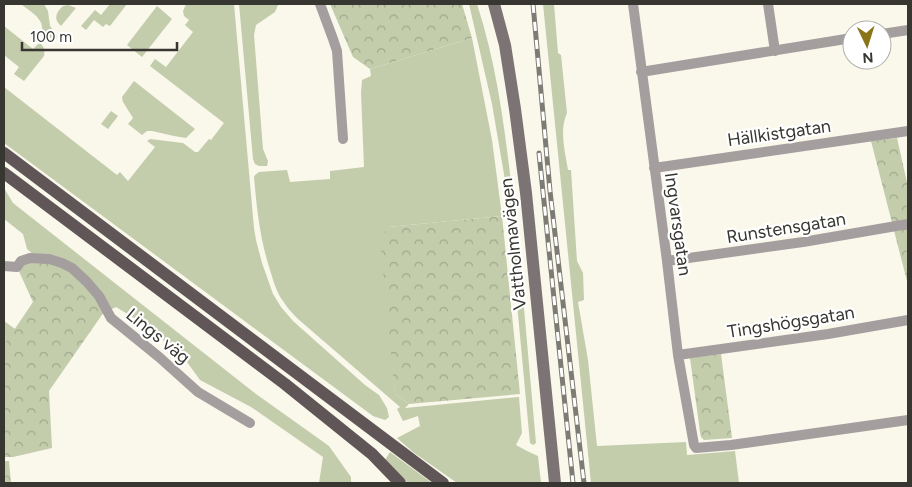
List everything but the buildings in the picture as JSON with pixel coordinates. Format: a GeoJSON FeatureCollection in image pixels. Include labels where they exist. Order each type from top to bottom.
{"type":"FeatureCollection","features":[{"type":"Feature","properties":{"kind":"main road","name":"Vattholmavägen"},"geometry":{"type":"LineString","coordinates":[[494,4],[505,46],[526,193],[555,483]]}},
{"type":"Feature","properties":{"kind":"main road"},"geometry":{"type":"LineString","coordinates":[[4,153],[443,483]]}},
{"type":"Feature","properties":{"kind":"main road"},"geometry":{"type":"LineString","coordinates":[[4,173],[285,384],[372,454],[400,483]]}},
{"type":"Feature","properties":{"kind":"street"},"geometry":{"type":"LineString","coordinates":[[320,4],[337,51],[343,139]]}},
{"type":"Feature","properties":{"kind":"street","name":"Ingvarsgatan"},"geometry":{"type":"LineString","coordinates":[[633,4],[678,355],[694,445],[696,448],[731,445],[908,420]]}},
{"type":"Feature","properties":{"kind":"street"},"geometry":{"type":"LineString","coordinates":[[768,4],[774,50]]}},
{"type":"Feature","properties":{"kind":"street"},"geometry":{"type":"LineString","coordinates":[[892,32],[908,30]]}},
{"type":"Feature","properties":{"kind":"street"},"geometry":{"type":"LineString","coordinates":[[641,72],[842,40]]}},
{"type":"Feature","properties":{"kind":"street","name":"Hällkistgatan"},"geometry":{"type":"LineString","coordinates":[[654,168],[908,131]]}},
{"type":"Feature","properties":{"kind":"street","name":"Runstensgatan"},"geometry":{"type":"LineString","coordinates":[[667,261],[803,242],[908,224]]}},
{"type":"Feature","properties":{"kind":"street","name":"Lings väg"},"geometry":{"type":"LineString","coordinates":[[4,266],[17,267],[21,261],[30,258],[49,259],[72,268],[99,296],[111,318],[159,356],[198,392],[250,423]]}},
{"type":"Feature","properties":{"kind":"street","name":"Tingshögsgatan"},"geometry":{"type":"LineString","coordinates":[[678,355],[828,334],[908,320]]}},
{"type":"Feature","properties":{"kind":"green space"},"geometry":{"type":"Polygon","coordinates":[[[21,4],[44,4],[48,11],[50,26],[57,36],[56,40],[53,40],[42,30],[41,22],[38,18],[21,4]]]}},
{"type":"Feature","properties":{"kind":"green space"},"geometry":{"type":"Polygon","coordinates":[[[110,4],[127,4],[110,26],[106,24],[103,27],[94,20],[86,30],[81,26],[95,10],[101,15],[110,4]]]}},
{"type":"Feature","properties":{"kind":"green space"},"geometry":{"type":"Polygon","coordinates":[[[186,4],[234,4],[254,228],[262,263],[273,294],[293,321],[365,385],[379,395],[387,408],[389,417],[385,420],[373,416],[4,143],[4,87],[117,175],[120,172],[128,181],[155,147],[147,141],[150,139],[183,143],[195,152],[198,152],[209,139],[211,140],[224,123],[150,66],[155,59],[166,67],[193,32],[185,25],[189,20],[184,16],[183,11],[186,4]]]}},
{"type":"Feature","properties":{"kind":"green space"},"geometry":{"type":"Polygon","coordinates":[[[239,4],[278,4],[275,12],[256,25],[254,35],[263,149],[268,161],[267,166],[255,164],[253,159],[239,4]]]}},
{"type":"Feature","properties":{"kind":"green space"},"geometry":{"type":"Polygon","coordinates":[[[330,4],[462,4],[472,38],[370,69],[353,57],[330,4]]]}},
{"type":"Feature","properties":{"kind":"green space"},"geometry":{"type":"Polygon","coordinates":[[[469,4],[477,4],[486,33],[503,121],[518,241],[516,245],[519,252],[536,443],[533,445],[530,443],[506,186],[492,104],[469,4]]]}},
{"type":"Feature","properties":{"kind":"green space"},"geometry":{"type":"Polygon","coordinates":[[[543,4],[554,4],[558,53],[561,55],[567,113],[563,127],[563,141],[568,170],[571,170],[577,261],[583,273],[584,300],[578,302],[588,360],[597,446],[686,442],[687,455],[735,451],[739,483],[591,483],[543,4]]]}},
{"type":"Feature","properties":{"kind":"green space"},"geometry":{"type":"Polygon","coordinates":[[[68,5],[76,8],[61,26],[56,18],[57,13],[63,6],[68,5]]]}},
{"type":"Feature","properties":{"kind":"green space"},"geometry":{"type":"Polygon","coordinates":[[[157,6],[172,19],[142,57],[127,45],[157,6]]]}},
{"type":"Feature","properties":{"kind":"green space"},"geometry":{"type":"Polygon","coordinates":[[[4,26],[33,49],[39,43],[44,48],[44,56],[24,81],[14,74],[19,67],[4,55],[4,26]]]}},
{"type":"Feature","properties":{"kind":"green space"},"geometry":{"type":"Polygon","coordinates":[[[472,38],[492,140],[502,216],[388,227],[395,394],[409,404],[405,408],[519,397],[522,433],[516,445],[538,456],[541,483],[457,483],[413,452],[397,438],[420,426],[418,416],[403,421],[397,409],[400,407],[298,319],[288,308],[279,295],[267,261],[256,202],[254,177],[259,172],[287,170],[290,182],[330,179],[330,171],[364,167],[361,93],[362,80],[371,76],[370,69],[472,38]]]}},
{"type":"Feature","properties":{"kind":"green space"},"geometry":{"type":"Polygon","coordinates":[[[134,81],[195,129],[186,138],[152,131],[147,131],[142,135],[128,124],[133,118],[122,97],[134,81]]]}},
{"type":"Feature","properties":{"kind":"green space"},"geometry":{"type":"Polygon","coordinates":[[[111,111],[118,116],[108,129],[101,124],[111,111]]]}},
{"type":"Feature","properties":{"kind":"green space"},"geometry":{"type":"Polygon","coordinates":[[[897,138],[908,187],[908,285],[871,141],[897,138]]]}},
{"type":"Feature","properties":{"kind":"green space"},"geometry":{"type":"Polygon","coordinates":[[[4,188],[13,203],[256,394],[329,446],[351,477],[351,483],[319,483],[323,457],[251,407],[200,380],[187,362],[173,348],[134,318],[116,307],[110,310],[35,256],[27,249],[23,234],[4,219],[4,188]]]}},
{"type":"Feature","properties":{"kind":"green space"},"geometry":{"type":"Polygon","coordinates":[[[502,216],[520,394],[409,404],[395,394],[380,239],[388,227],[502,216]]]}},
{"type":"Feature","properties":{"kind":"green space"},"geometry":{"type":"Polygon","coordinates":[[[21,261],[62,263],[106,309],[49,391],[52,448],[13,457],[4,457],[4,345],[33,302],[17,267],[21,261]]]}},
{"type":"Feature","properties":{"kind":"green space"},"geometry":{"type":"Polygon","coordinates":[[[4,321],[33,342],[4,357],[4,321]]]}},
{"type":"Feature","properties":{"kind":"green space"},"geometry":{"type":"Polygon","coordinates":[[[721,354],[732,438],[704,440],[700,432],[690,358],[721,354]]]}},
{"type":"Feature","properties":{"kind":"green space"},"geometry":{"type":"Polygon","coordinates":[[[390,452],[432,483],[408,483],[385,460],[390,452]]]}},
{"type":"Feature","properties":{"kind":"green space"},"geometry":{"type":"Polygon","coordinates":[[[4,461],[9,461],[11,483],[4,483],[4,461]]]}},
{"type":"Feature","properties":{"kind":"railway"},"geometry":{"type":"LineString","coordinates":[[533,4],[550,191],[584,483]]}},
{"type":"Feature","properties":{"kind":"railway"},"geometry":{"type":"LineString","coordinates":[[539,153],[573,483]]}}]}
